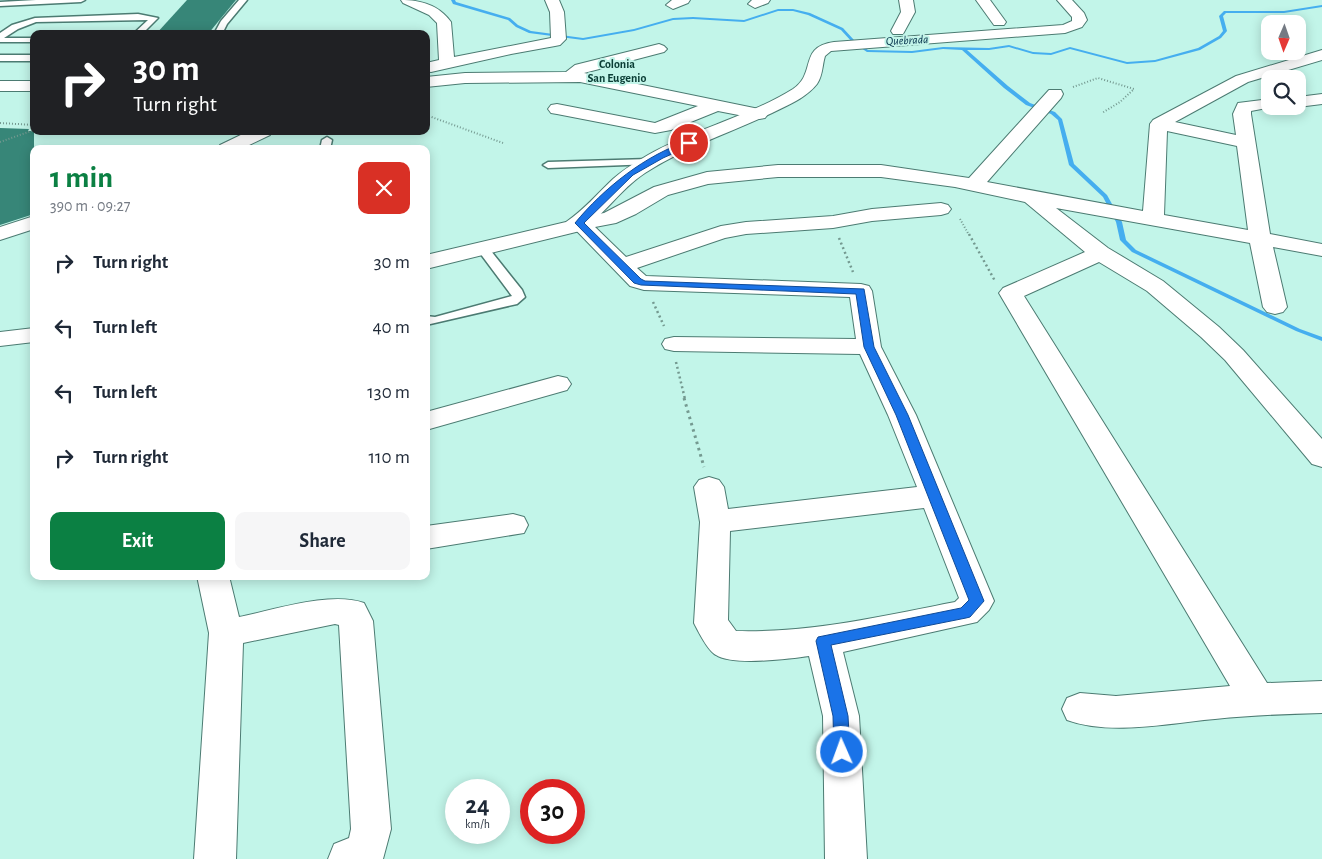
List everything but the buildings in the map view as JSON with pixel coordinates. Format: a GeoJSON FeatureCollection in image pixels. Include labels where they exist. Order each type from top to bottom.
{"type":"FeatureCollection","features":[{"type":"Feature","properties":{"kind":"street"},"geometry":{"type":"LineString","coordinates":[[408,0],[434,12],[444,22],[446,63]]}},
{"type":"Feature","properties":{"kind":"street"},"geometry":{"type":"LineString","coordinates":[[430,68],[554,42],[558,35],[557,12],[552,0]]}},
{"type":"Feature","properties":{"kind":"street"},"geometry":{"type":"LineString","coordinates":[[898,31],[908,12],[906,0]]}},
{"type":"Feature","properties":{"kind":"street"},"geometry":{"type":"LineString","coordinates":[[983,0],[999,22]]}},
{"type":"Feature","properties":{"kind":"street"},"geometry":{"type":"LineString","coordinates":[[430,261],[566,230],[579,223],[631,174],[649,162],[759,114],[809,85],[814,76],[818,53],[821,50],[842,46],[1065,29],[1078,24],[1080,20],[1079,16],[1064,0]]}},
{"type":"Feature","properties":{"kind":"street"},"geometry":{"type":"LineString","coordinates":[[569,77],[581,68],[660,49]]}},
{"type":"Feature","properties":{"kind":"street"},"geometry":{"type":"LineString","coordinates":[[1159,124],[1242,79],[1322,55]]}},
{"type":"Feature","properties":{"kind":"street"},"geometry":{"type":"LineString","coordinates":[[430,82],[465,78],[580,77],[759,114]]}},
{"type":"Feature","properties":{"kind":"street"},"geometry":{"type":"LineString","coordinates":[[0,86],[30,86]]}},
{"type":"Feature","properties":{"kind":"street"},"geometry":{"type":"LineString","coordinates":[[1306,101],[1322,99]]}},
{"type":"Feature","properties":{"kind":"street"},"geometry":{"type":"LineString","coordinates":[[974,184],[1046,104]]}},
{"type":"Feature","properties":{"kind":"street"},"geometry":{"type":"LineString","coordinates":[[557,110],[656,128],[717,105]]}},
{"type":"Feature","properties":{"kind":"street"},"geometry":{"type":"LineString","coordinates":[[1261,106],[1242,109],[1244,142],[1260,239],[1275,307]]}},
{"type":"Feature","properties":{"kind":"street"},"geometry":{"type":"LineString","coordinates":[[1159,124],[1244,142]]}},
{"type":"Feature","properties":{"kind":"street"},"geometry":{"type":"LineString","coordinates":[[1145,218],[1159,124]]}},
{"type":"Feature","properties":{"kind":"street"},"geometry":{"type":"LineString","coordinates":[[234,145],[256,135]]}},
{"type":"Feature","properties":{"kind":"street"},"geometry":{"type":"LineString","coordinates":[[579,223],[614,216],[661,191],[707,178],[797,171],[881,171],[974,184],[1031,197],[1322,250]]}},
{"type":"Feature","properties":{"kind":"street"},"geometry":{"type":"LineString","coordinates":[[1031,197],[1100,253],[1155,286],[1210,332],[1309,428],[1322,457]]}},
{"type":"Feature","properties":{"kind":"street"},"geometry":{"type":"LineString","coordinates":[[622,264],[721,232],[746,228],[833,222],[872,215],[941,209]]}},
{"type":"Feature","properties":{"kind":"street"},"geometry":{"type":"LineString","coordinates":[[0,234],[30,223]]}},
{"type":"Feature","properties":{"kind":"street"},"geometry":{"type":"LineString","coordinates":[[579,223],[638,281],[644,284],[861,291],[869,347],[902,415],[933,496],[977,601],[966,613],[823,641],[752,647],[727,645],[711,623],[715,522],[709,486]]}},
{"type":"Feature","properties":{"kind":"street"},"geometry":{"type":"LineString","coordinates":[[1100,253],[1011,293],[1257,699]]}},
{"type":"Feature","properties":{"kind":"street"},"geometry":{"type":"LineString","coordinates":[[0,339],[30,335]]}},
{"type":"Feature","properties":{"kind":"street"},"geometry":{"type":"LineString","coordinates":[[674,344],[869,347]]}},
{"type":"Feature","properties":{"kind":"street"},"geometry":{"type":"LineString","coordinates":[[430,420],[558,384]]}},
{"type":"Feature","properties":{"kind":"street"},"geometry":{"type":"LineString","coordinates":[[715,522],[933,496]]}},
{"type":"Feature","properties":{"kind":"street"},"geometry":{"type":"LineString","coordinates":[[430,537],[513,524]]}},
{"type":"Feature","properties":{"kind":"street"},"geometry":{"type":"LineString","coordinates":[[214,580],[226,633],[215,859]]}},
{"type":"Feature","properties":{"kind":"street"},"geometry":{"type":"LineString","coordinates":[[226,633],[335,611],[352,612],[356,621],[371,829],[366,851],[349,859]]}},
{"type":"Feature","properties":{"kind":"street"},"geometry":{"type":"LineString","coordinates":[[823,641],[841,716],[846,859]]}},
{"type":"Feature","properties":{"kind":"street"},"geometry":{"type":"LineString","coordinates":[[1080,709],[1116,712],[1257,699],[1322,697]]}},
{"type":"Feature","properties":{"kind":"lane"},"geometry":{"type":"LineString","coordinates":[[0,4],[81,0]]}},
{"type":"Feature","properties":{"kind":"lane"},"geometry":{"type":"LineString","coordinates":[[220,30],[242,0]]}},
{"type":"Feature","properties":{"kind":"lane"},"geometry":{"type":"LineString","coordinates":[[0,39],[15,27],[35,20],[138,16],[154,18],[141,30]]}},
{"type":"Feature","properties":{"kind":"lane"},"geometry":{"type":"LineString","coordinates":[[0,39],[30,40]]}},
{"type":"Feature","properties":{"kind":"lane"},"geometry":{"type":"LineString","coordinates":[[0,58],[30,58]]}},
{"type":"Feature","properties":{"kind":"lane"},"geometry":{"type":"LineString","coordinates":[[548,165],[649,162]]}},
{"type":"Feature","properties":{"kind":"lane"},"geometry":{"type":"LineString","coordinates":[[430,322],[513,302],[519,298],[518,293],[483,249]]}},
{"type":"Feature","properties":{"kind":"path"},"geometry":{"type":"LineString","coordinates":[[1046,104],[1098,78],[1134,90],[1120,102],[1102,113]]}},
{"type":"Feature","properties":{"kind":"path"},"geometry":{"type":"LineString","coordinates":[[430,116],[504,143]]}},
{"type":"Feature","properties":{"kind":"path"},"geometry":{"type":"LineString","coordinates":[[0,123],[30,125]]}},
{"type":"Feature","properties":{"kind":"path"},"geometry":{"type":"LineString","coordinates":[[0,142],[30,131]]}},
{"type":"Feature","properties":{"kind":"path"},"geometry":{"type":"LineString","coordinates":[[941,209],[957,214],[996,284],[1011,293]]}},
{"type":"Feature","properties":{"kind":"path"},"geometry":{"type":"LineString","coordinates":[[833,222],[861,291]]}},
{"type":"Feature","properties":{"kind":"path"},"geometry":{"type":"LineString","coordinates":[[644,284],[674,344],[679,378],[709,486]]}},
{"type":"Feature","properties":{"kind":"waterway","name":"Quebrada"},"geometry":{"type":"LineString","coordinates":[[453,0],[454,3],[509,19],[517,26],[530,32],[583,39],[634,30],[673,19],[693,18],[744,21],[778,10],[793,10],[809,14],[842,29],[853,41],[867,51],[912,52],[943,48],[989,49],[1009,46],[1033,53],[1051,54],[1070,48],[1127,63],[1155,61],[1199,49],[1220,37],[1225,31],[1221,16],[1225,12],[1284,12],[1322,6]]}},
{"type":"Feature","properties":{"kind":"waterway"},"geometry":{"type":"LineString","coordinates":[[964,49],[1028,104],[1053,113],[1060,120],[1072,165],[1105,196],[1119,222],[1123,240],[1134,251],[1298,330],[1322,339]]}},
{"type":"Feature","properties":{"kind":"district","name":"Colonia San Eugenio"},"geometry":{"type":"Point","coordinates":[617,71]}},
{"type":"Feature","properties":{"kind":"route"},"geometry":{"type":"LineString","coordinates":[[689,143],[660,156],[631,174],[579,223],[638,281],[644,284],[861,291],[869,347],[902,415],[933,496],[977,601],[966,613],[823,641],[841,716],[842,752]]}}]}
